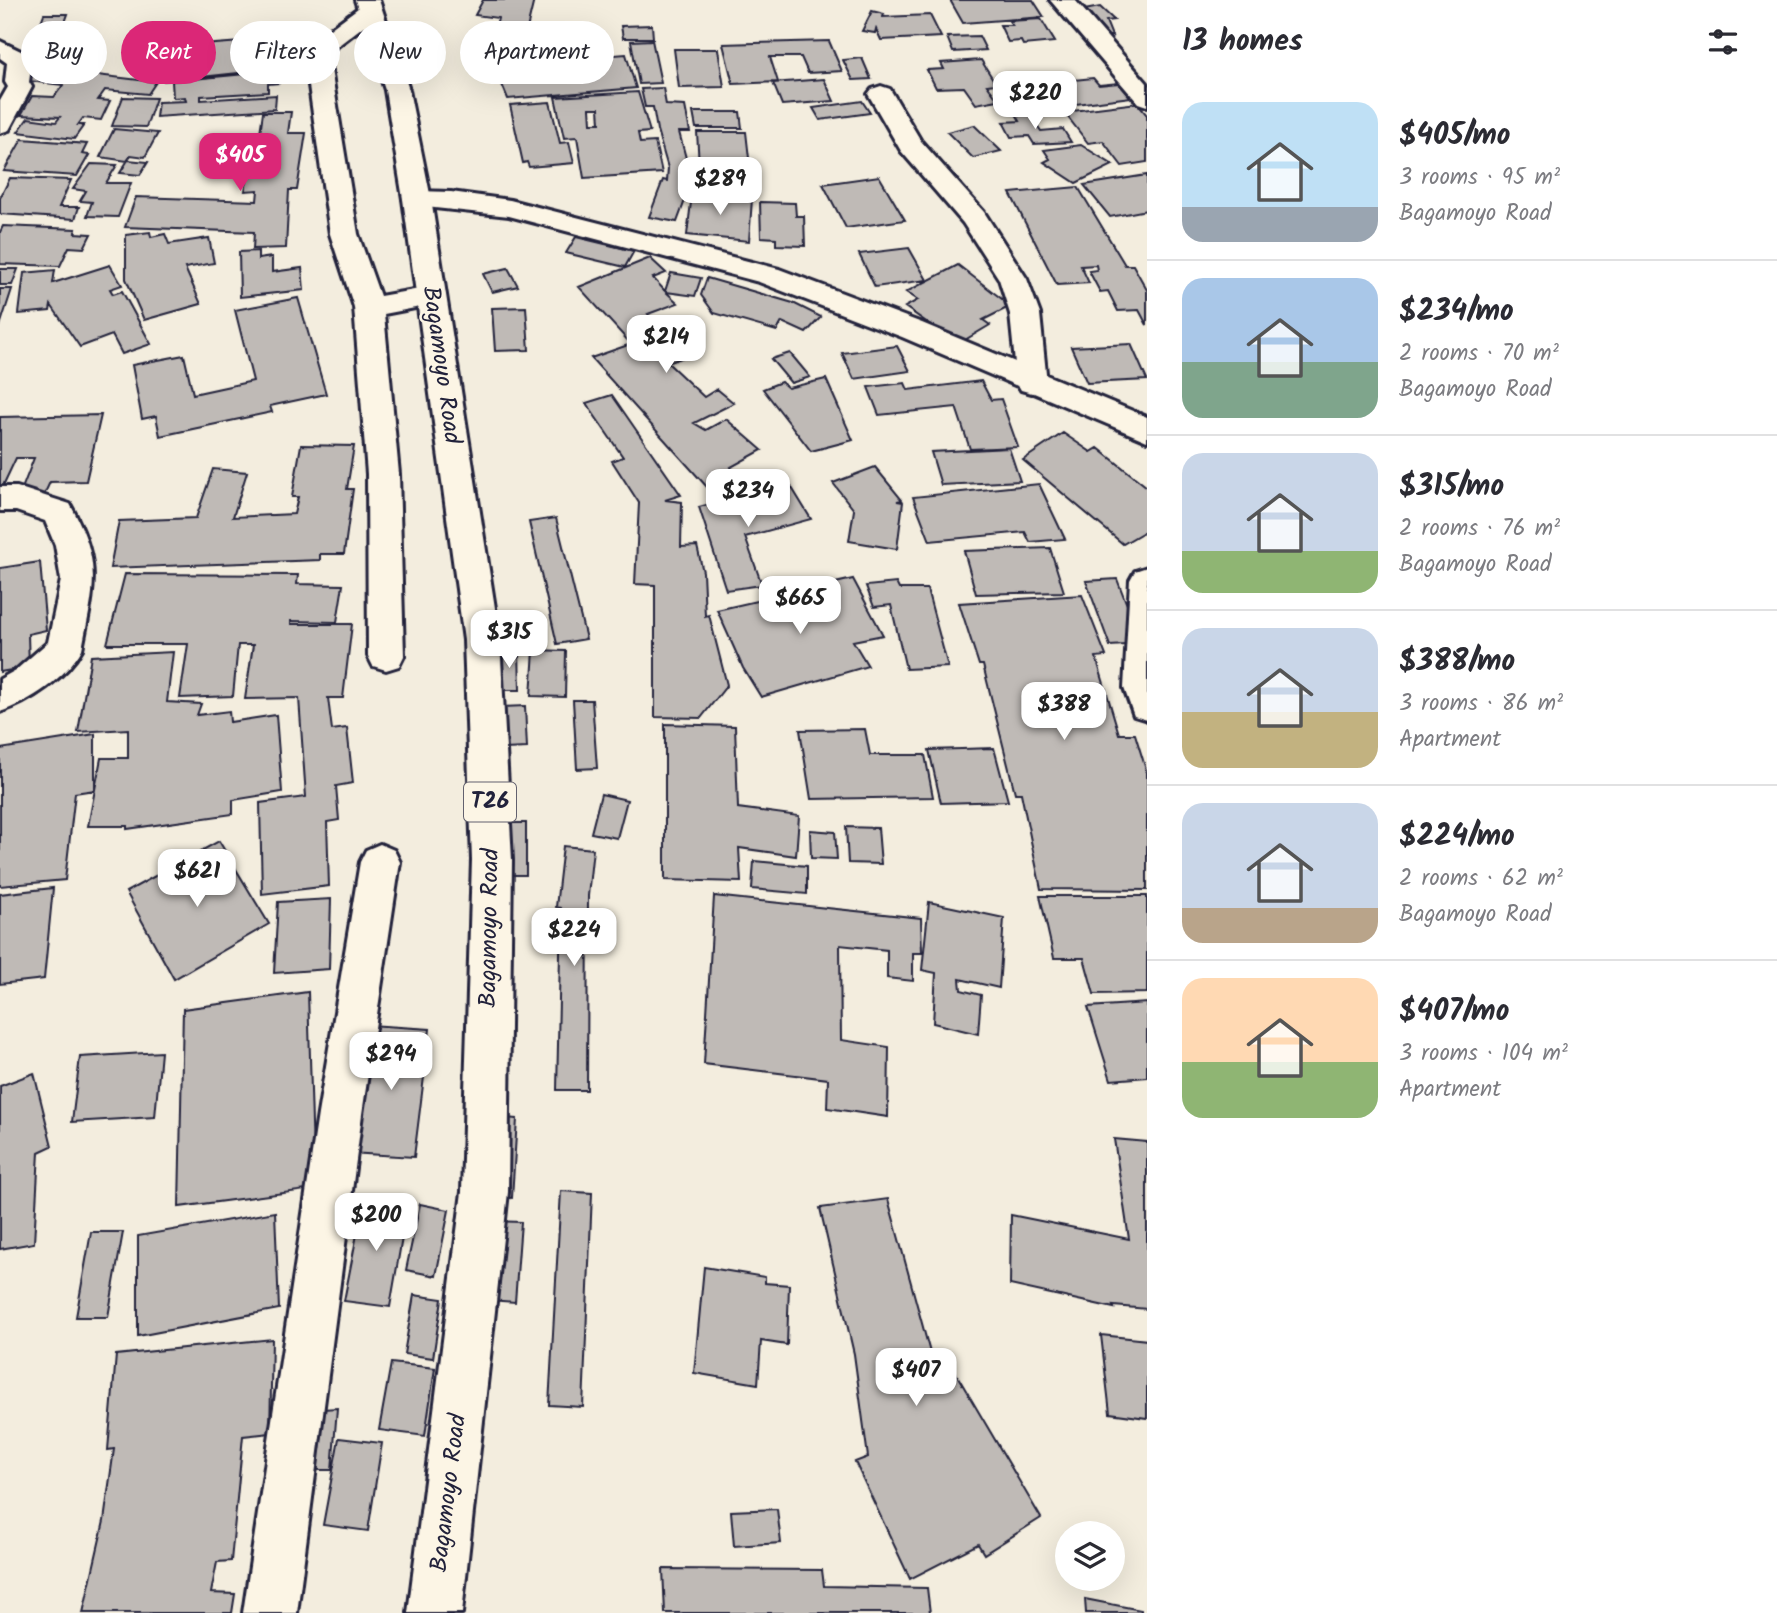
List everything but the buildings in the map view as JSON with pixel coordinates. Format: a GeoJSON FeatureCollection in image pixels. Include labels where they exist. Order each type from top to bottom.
{"type":"FeatureCollection","features":[{"type":"Feature","properties":{"kind":"main road"},"geometry":{"type":"LineString","coordinates":[[1062,0],[1147,98]]}},
{"type":"Feature","properties":{"kind":"main road"},"geometry":{"type":"LineString","coordinates":[[369,5],[320,48],[317,57],[344,234],[369,307],[383,474],[386,656]]}},
{"type":"Feature","properties":{"kind":"main road","name":"Bagamoyo Road"},"geometry":{"type":"LineString","coordinates":[[369,5],[397,90],[431,296],[482,640],[492,860],[485,1192],[435,1613]]}},
{"type":"Feature","properties":{"kind":"main road"},"geometry":{"type":"LineString","coordinates":[[0,48],[20,60],[17,82],[20,87],[0,125]]}},
{"type":"Feature","properties":{"kind":"main road"},"geometry":{"type":"LineString","coordinates":[[881,94],[910,145],[974,218],[1013,279],[1024,314],[1032,383]]}},
{"type":"Feature","properties":{"kind":"main road"},"geometry":{"type":"LineString","coordinates":[[416,199],[452,200],[510,208],[769,275],[912,330],[1147,430]]}},
{"type":"Feature","properties":{"kind":"main road"},"geometry":{"type":"LineString","coordinates":[[369,307],[431,296]]}},
{"type":"Feature","properties":{"kind":"main road"},"geometry":{"type":"LineString","coordinates":[[0,499],[17,499],[58,513],[72,545],[78,580],[64,649],[29,680],[0,697]]}},
{"type":"Feature","properties":{"kind":"main road"},"geometry":{"type":"LineString","coordinates":[[1147,580],[1142,688],[1147,705]]}},
{"type":"Feature","properties":{"kind":"main road"},"geometry":{"type":"LineString","coordinates":[[270,1613],[340,1114],[380,862]]}}]}
